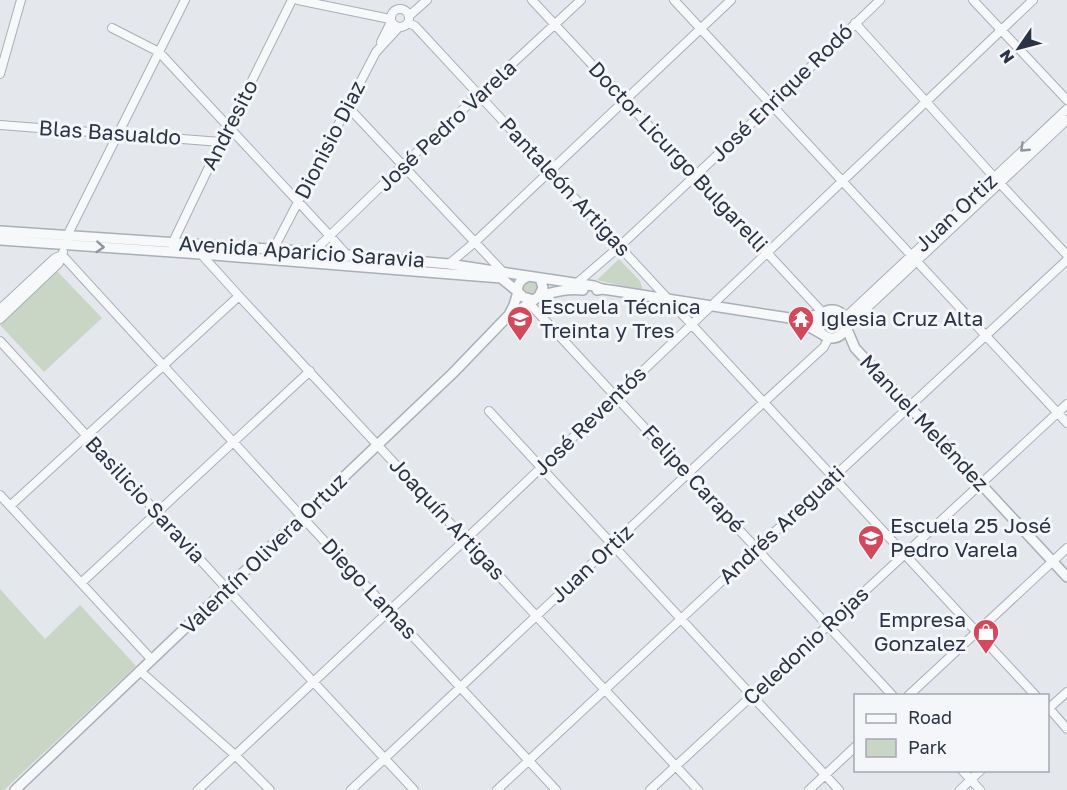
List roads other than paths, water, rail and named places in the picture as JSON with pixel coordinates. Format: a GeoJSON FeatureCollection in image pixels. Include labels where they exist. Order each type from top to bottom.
{"type":"FeatureCollection","features":[{"type":"Feature","properties":{"kind":"street"},"geometry":{"type":"LineString","coordinates":[[0,74],[21,0]]}},
{"type":"Feature","properties":{"kind":"street"},"geometry":{"type":"LineString","coordinates":[[0,319],[59,262],[67,240],[185,0]]}},
{"type":"Feature","properties":{"kind":"street","name":"Andresito"},"geometry":{"type":"LineString","coordinates":[[173,247],[221,142],[292,0]]}},
{"type":"Feature","properties":{"kind":"street"},"geometry":{"type":"LineString","coordinates":[[298,0],[391,20]]}},
{"type":"Feature","properties":{"kind":"street"},"geometry":{"type":"LineString","coordinates":[[376,52],[391,20],[392,12],[403,0]]}},
{"type":"Feature","properties":{"kind":"street"},"geometry":{"type":"LineString","coordinates":[[391,20],[393,25],[402,27],[427,0]]}},
{"type":"Feature","properties":{"kind":"street","name":"Doctor Licurgo Bulgarelli"},"geometry":{"type":"LineString","coordinates":[[532,0],[823,314]]}},
{"type":"Feature","properties":{"kind":"street","name":"José Pedro Varela"},"geometry":{"type":"LineString","coordinates":[[313,252],[581,0]]}},
{"type":"Feature","properties":{"kind":"street"},"geometry":{"type":"LineString","coordinates":[[675,0],[1067,423]]}},
{"type":"Feature","properties":{"kind":"street"},"geometry":{"type":"LineString","coordinates":[[449,264],[731,0]]}},
{"type":"Feature","properties":{"kind":"street","name":"José Enrique Rodó"},"geometry":{"type":"LineString","coordinates":[[577,283],[620,246],[880,0]]}},
{"type":"Feature","properties":{"kind":"street"},"geometry":{"type":"LineString","coordinates":[[973,0],[1067,100]]}},
{"type":"Feature","properties":{"kind":"street","name":"José Reventós"},"geometry":{"type":"LineString","coordinates":[[198,790],[466,539],[1033,0]]}},
{"type":"Feature","properties":{"kind":"street"},"geometry":{"type":"LineString","coordinates":[[397,8],[406,10],[408,19]]}},
{"type":"Feature","properties":{"kind":"street","name":"Pantaleón Artigas"},"geometry":{"type":"LineString","coordinates":[[408,19],[1034,694]]}},
{"type":"Feature","properties":{"kind":"street"},"geometry":{"type":"LineString","coordinates":[[855,23],[1067,258]]}},
{"type":"Feature","properties":{"kind":"street","name":"Dionisio Diaz"},"geometry":{"type":"LineString","coordinates":[[272,255],[376,52],[399,27]]}},
{"type":"Feature","properties":{"kind":"street"},"geometry":{"type":"LineString","coordinates":[[112,28],[159,52],[330,236],[347,261]]}},
{"type":"Feature","properties":{"kind":"street"},"geometry":{"type":"LineString","coordinates":[[348,107],[502,271]]}},
{"type":"Feature","properties":{"kind":"street","name":"Juan Ortiz"},"geometry":{"type":"LineString","coordinates":[[845,323],[852,322],[914,258],[997,180],[1067,109]]}},
{"type":"Feature","properties":{"kind":"street","name":"Juan Ortiz"},"geometry":{"type":"LineString","coordinates":[[997,180],[1067,120]]}},
{"type":"Feature","properties":{"kind":"street","name":"Blas Basualdo"},"geometry":{"type":"LineString","coordinates":[[0,125],[221,142]]}},
{"type":"Feature","properties":{"kind":"street","name":"Avenida Aparicio Saravia"},"geometry":{"type":"LineString","coordinates":[[0,231],[67,240]]}},
{"type":"Feature","properties":{"kind":"street","name":"Avenida Aparicio Saravia"},"geometry":{"type":"LineString","coordinates":[[0,240],[67,240],[347,261],[501,278],[517,292]]}},
{"type":"Feature","properties":{"kind":"street","name":"Joaquín Artigas"},"geometry":{"type":"LineString","coordinates":[[201,250],[239,296],[698,790]]}},
{"type":"Feature","properties":{"kind":"street","name":"Avenida Aparicio Saravia"},"geometry":{"type":"LineString","coordinates":[[272,255],[313,252],[347,261],[449,264],[796,319],[823,314]]}},
{"type":"Feature","properties":{"kind":"street"},"geometry":{"type":"LineString","coordinates":[[0,309],[55,258],[62,255]]}},
{"type":"Feature","properties":{"kind":"street","name":"Diego Lamas"},"geometry":{"type":"LineString","coordinates":[[62,255],[302,518],[556,790]]}},
{"type":"Feature","properties":{"kind":"street","name":"Andrés Areguati"},"geometry":{"type":"LineString","coordinates":[[497,790],[834,478],[1067,258]]}},
{"type":"Feature","properties":{"kind":"street","name":"Pantaleón Artigas"},"geometry":{"type":"LineString","coordinates":[[647,275],[650,297]]}},
{"type":"Feature","properties":{"kind":"street"},"geometry":{"type":"LineString","coordinates":[[528,276],[517,285],[517,292],[523,297],[534,300],[543,288],[540,278]]}},
{"type":"Feature","properties":{"kind":"street","name":"Avenida Aparicio Saravia"},"geometry":{"type":"LineString","coordinates":[[534,300],[556,291],[602,289]]}},
{"type":"Feature","properties":{"kind":"street","name":"Valentín Olivera Ortuz"},"geometry":{"type":"LineString","coordinates":[[15,790],[453,373],[509,315],[517,292]]}},
{"type":"Feature","properties":{"kind":"street"},"geometry":{"type":"LineString","coordinates":[[10,506],[239,296]]}},
{"type":"Feature","properties":{"kind":"street","name":"Valentín Olivera Ortuz"},"geometry":{"type":"LineString","coordinates":[[509,315],[534,300]]}},
{"type":"Feature","properties":{"kind":"street","name":"Felipe Carapé"},"geometry":{"type":"LineString","coordinates":[[534,300],[537,313],[891,694]]}},
{"type":"Feature","properties":{"kind":"street"},"geometry":{"type":"LineString","coordinates":[[829,310],[836,310],[845,323],[842,333],[828,336],[819,328],[819,321],[829,310]]}},
{"type":"Feature","properties":{"kind":"street","name":"Avenida Aparicio Saravia"},"geometry":{"type":"LineString","coordinates":[[796,319],[828,336]]}},
{"type":"Feature","properties":{"kind":"street","name":"Manuel Meléndez"},"geometry":{"type":"LineString","coordinates":[[845,323],[855,348],[1067,578]]}},
{"type":"Feature","properties":{"kind":"street","name":"Juan Ortiz"},"geometry":{"type":"LineString","coordinates":[[351,790],[824,347],[828,336]]}},
{"type":"Feature","properties":{"kind":"street","name":"Manuel Meléndez"},"geometry":{"type":"LineString","coordinates":[[828,336],[855,348]]}},
{"type":"Feature","properties":{"kind":"street","name":"Basilicio Saravia"},"geometry":{"type":"LineString","coordinates":[[0,341],[414,790]]}},
{"type":"Feature","properties":{"kind":"street"},"geometry":{"type":"LineString","coordinates":[[81,583],[310,371]]}},
{"type":"Feature","properties":{"kind":"street","name":"Celedonio Rojas"},"geometry":{"type":"LineString","coordinates":[[650,790],[1067,404]]}},
{"type":"Feature","properties":{"kind":"street"},"geometry":{"type":"LineString","coordinates":[[489,411],[839,790]]}},
{"type":"Feature","properties":{"kind":"street"},"geometry":{"type":"LineString","coordinates":[[0,495],[152,660]]}},
{"type":"Feature","properties":{"kind":"street"},"geometry":{"type":"LineString","coordinates":[[910,694],[1067,548]]}},
{"type":"Feature","properties":{"kind":"street"},"geometry":{"type":"LineString","coordinates":[[141,671],[235,755],[270,790]]}},
{"type":"Feature","properties":{"kind":"street"},"geometry":{"type":"LineString","coordinates":[[1049,707],[1067,692]]}},
{"type":"Feature","properties":{"kind":"street"},"geometry":{"type":"LineString","coordinates":[[1049,709],[1067,729]]}},
{"type":"Feature","properties":{"kind":"street"},"geometry":{"type":"LineString","coordinates":[[809,790],[854,747]]}},
{"type":"Feature","properties":{"kind":"street"},"geometry":{"type":"LineString","coordinates":[[963,772],[980,790]]}},
{"type":"Feature","properties":{"kind":"street"},"geometry":{"type":"LineString","coordinates":[[960,790],[980,772]]}},
{"type":"Feature","properties":{"kind":"place","name":"Escuela Técnica Treinta y Tres"},"geometry":{"type":"Point","coordinates":[520,342]}},
{"type":"Feature","properties":{"kind":"place","name":"Iglesia Cruz Alta"},"geometry":{"type":"Point","coordinates":[801,342]}},
{"type":"Feature","properties":{"kind":"place","name":"Escuela 25 José Pedro Varela"},"geometry":{"type":"Point","coordinates":[871,561]}},
{"type":"Feature","properties":{"kind":"place","name":"Empresa Gonzalez"},"geometry":{"type":"Point","coordinates":[986,655]}}]}
